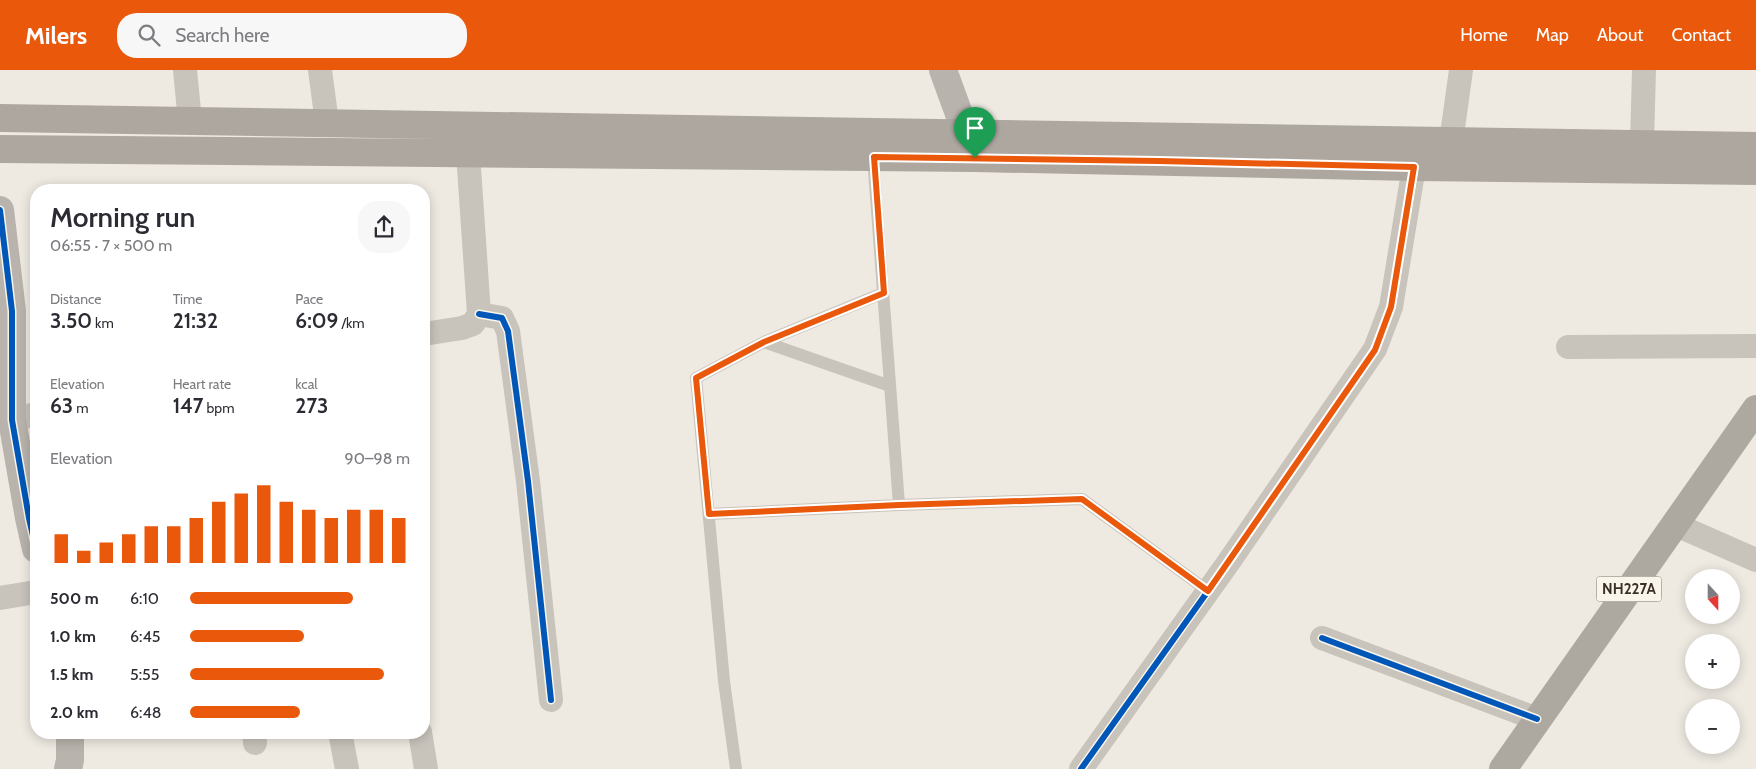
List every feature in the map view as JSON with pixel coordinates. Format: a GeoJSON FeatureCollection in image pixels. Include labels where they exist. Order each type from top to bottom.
{"type":"FeatureCollection","features":[{"type":"Feature","properties":{"kind":"highway","name":"NH227A"},"geometry":{"type":"LineString","coordinates":[[1502,769],[1756,409]]}},
{"type":"Feature","properties":{"kind":"main road"},"geometry":{"type":"LineString","coordinates":[[0,118],[327,123],[971,146],[1414,167],[1756,171]]}},
{"type":"Feature","properties":{"kind":"main road"},"geometry":{"type":"LineString","coordinates":[[0,149],[874,157],[971,146],[1451,142],[1756,146]]}},
{"type":"Feature","properties":{"kind":"street"},"geometry":{"type":"LineString","coordinates":[[185,70],[190,121]]}},
{"type":"Feature","properties":{"kind":"street"},"geometry":{"type":"LineString","coordinates":[[320,70],[327,123]]}},
{"type":"Feature","properties":{"kind":"street"},"geometry":{"type":"LineString","coordinates":[[943,70],[971,146]]}},
{"type":"Feature","properties":{"kind":"street"},"geometry":{"type":"LineString","coordinates":[[1642,144],[1644,70]]}},
{"type":"Feature","properties":{"kind":"street"},"geometry":{"type":"LineString","coordinates":[[1451,142],[1459,72]]}},
{"type":"Feature","properties":{"kind":"street"},"geometry":{"type":"LineString","coordinates":[[430,333],[462,328],[473,324],[479,314],[468,153]]}},
{"type":"Feature","properties":{"kind":"street"},"geometry":{"type":"LineString","coordinates":[[1081,769],[1208,591],[1375,350],[1391,307],[1414,167]]}},
{"type":"Feature","properties":{"kind":"street"},"geometry":{"type":"LineString","coordinates":[[0,210],[6,310],[24,417],[30,522]]}},
{"type":"Feature","properties":{"kind":"street"},"geometry":{"type":"LineString","coordinates":[[479,314],[502,318],[508,331],[528,481],[551,700]]}},
{"type":"Feature","properties":{"kind":"street"},"geometry":{"type":"LineString","coordinates":[[1568,347],[1756,346]]}},
{"type":"Feature","properties":{"kind":"street"},"geometry":{"type":"LineString","coordinates":[[1674,524],[1756,560]]}},
{"type":"Feature","properties":{"kind":"street"},"geometry":{"type":"LineString","coordinates":[[0,598],[30,593]]}},
{"type":"Feature","properties":{"kind":"street"},"geometry":{"type":"LineString","coordinates":[[1322,638],[1537,719]]}},
{"type":"Feature","properties":{"kind":"street"},"geometry":{"type":"LineString","coordinates":[[68,769],[70,739]]}},
{"type":"Feature","properties":{"kind":"street"},"geometry":{"type":"LineString","coordinates":[[341,739],[347,769]]}},
{"type":"Feature","properties":{"kind":"street"},"geometry":{"type":"LineString","coordinates":[[421,739],[426,769]]}},
{"type":"Feature","properties":{"kind":"lane"},"geometry":{"type":"LineString","coordinates":[[874,157],[899,505]]}},
{"type":"Feature","properties":{"kind":"lane"},"geometry":{"type":"LineString","coordinates":[[736,769],[724,681],[696,378],[764,342],[884,293]]}},
{"type":"Feature","properties":{"kind":"lane"},"geometry":{"type":"LineString","coordinates":[[764,342],[890,386]]}},
{"type":"Feature","properties":{"kind":"lane"},"geometry":{"type":"LineString","coordinates":[[709,514],[1082,499],[1208,591]]}},
{"type":"Feature","properties":{"kind":"cycle path"},"geometry":{"type":"LineString","coordinates":[[1081,769],[1228,563],[1375,349],[1391,307],[1414,167]]}},
{"type":"Feature","properties":{"kind":"cycle path"},"geometry":{"type":"LineString","coordinates":[[0,210],[12,311],[12,420],[30,522]]}},
{"type":"Feature","properties":{"kind":"cycle path"},"geometry":{"type":"LineString","coordinates":[[479,314],[502,318],[508,331],[528,481],[551,700]]}},
{"type":"Feature","properties":{"kind":"cycle path"},"geometry":{"type":"LineString","coordinates":[[1322,638],[1537,719]]}},
{"type":"Feature","properties":{"kind":"route"},"geometry":{"type":"LineString","coordinates":[[874,157],[975,158],[1414,167],[1391,307],[1375,350],[1208,591],[1082,499],[709,514],[696,378],[764,342],[884,293],[874,157]]}}]}
